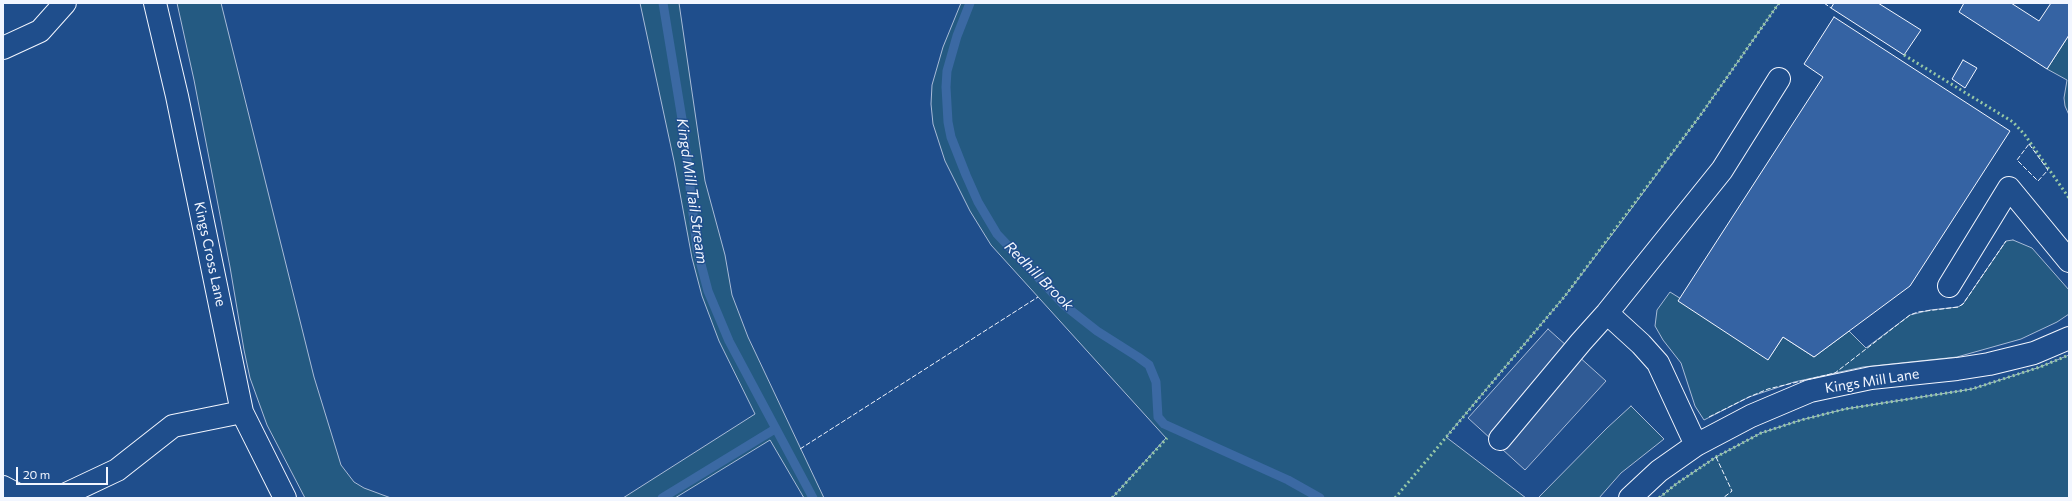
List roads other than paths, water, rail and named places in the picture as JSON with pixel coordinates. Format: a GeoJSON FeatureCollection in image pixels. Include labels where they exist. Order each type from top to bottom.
{"type":"FeatureCollection","features":[{"type":"Feature","properties":{"kind":"street"},"geometry":{"type":"LineString","coordinates":[[3,48],[40,31],[65,3]]}},
{"type":"Feature","properties":{"kind":"street","name":"Kings Cross Lane"},"geometry":{"type":"LineString","coordinates":[[155,3],[177,96],[242,412],[285,498]]}},
{"type":"Feature","properties":{"kind":"street"},"geometry":{"type":"LineString","coordinates":[[1500,439],[1581,342],[1608,313],[1722,170],[1779,79]]}},
{"type":"Feature","properties":{"kind":"street"},"geometry":{"type":"LineString","coordinates":[[1949,286],[2009,188],[2069,262]]}},
{"type":"Feature","properties":{"kind":"street"},"geometry":{"type":"LineString","coordinates":[[1608,313],[1641,344],[1658,363],[1696,445]]}},
{"type":"Feature","properties":{"kind":"street","name":"Kings Mill Lane"},"geometry":{"type":"LineString","coordinates":[[1630,498],[1659,471],[1696,445],[1751,416],[1810,391],[1871,378],[1957,369],[1997,362],[2034,354],[2069,338]]}},
{"type":"Feature","properties":{"kind":"street"},"geometry":{"type":"LineString","coordinates":[[3,487],[20,496],[64,495],[117,470],[173,426],[242,412]]}},
{"type":"Feature","properties":{"kind":"waterway","name":"Kingd Mill Tail Stream"},"geometry":{"type":"LineString","coordinates":[[663,3],[683,125],[697,249],[708,291],[729,341],[813,498]]}},
{"type":"Feature","properties":{"kind":"waterway","name":"Redhill Brook"},"geometry":{"type":"LineString","coordinates":[[970,3],[957,36],[947,71],[946,87],[948,122],[951,137],[966,175],[978,202],[997,234],[1064,305],[1097,331],[1149,365],[1156,382],[1158,417],[1164,424],[1288,480],[1320,498]]}},
{"type":"Feature","properties":{"kind":"waterway"},"geometry":{"type":"LineString","coordinates":[[662,498],[775,429]]}}]}
